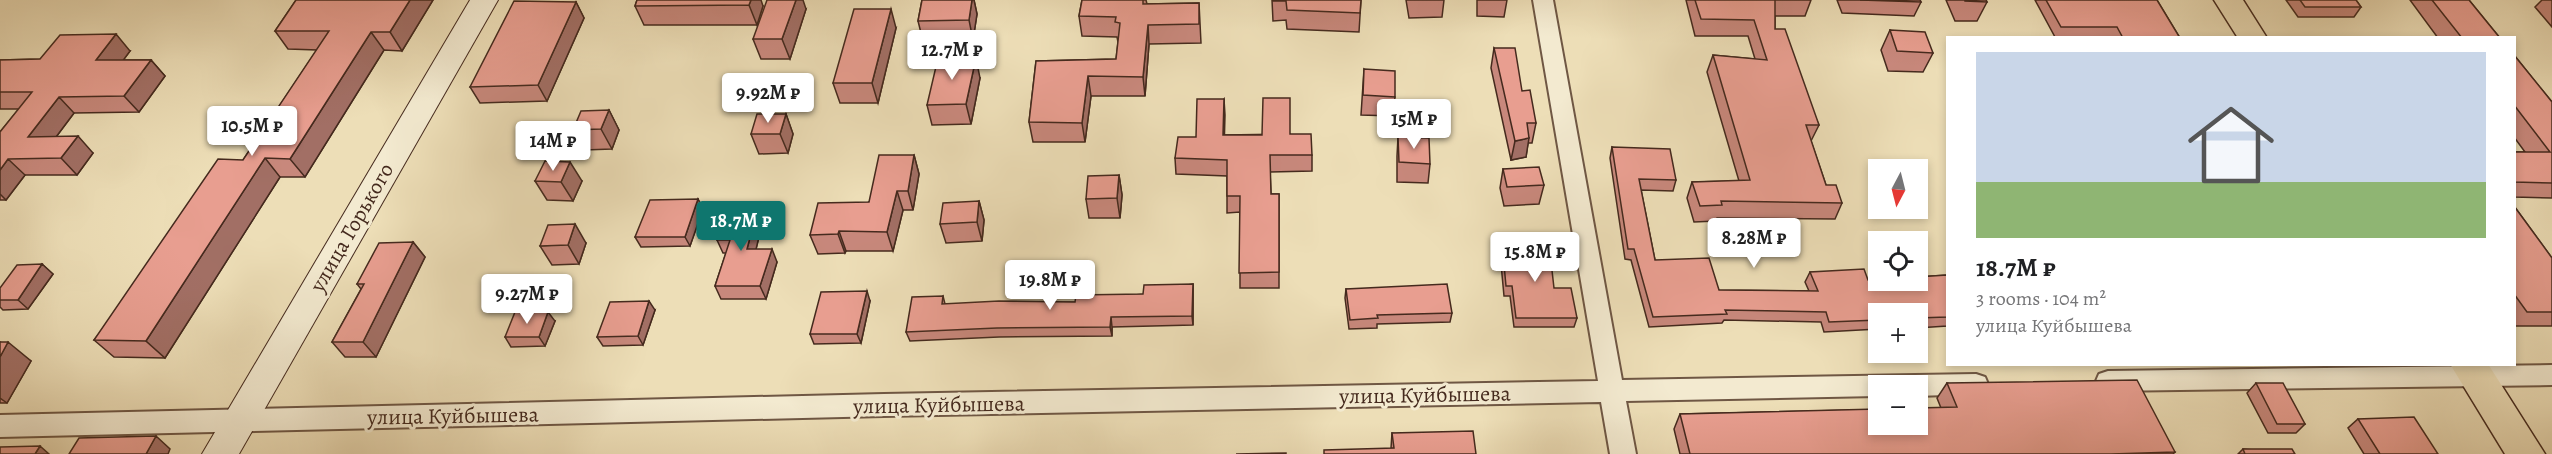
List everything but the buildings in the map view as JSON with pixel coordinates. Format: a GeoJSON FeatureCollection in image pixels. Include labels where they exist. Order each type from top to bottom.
{"type":"FeatureCollection","features":[{"type":"Feature","properties":{"kind":"highway"},"geometry":{"type":"LineString","coordinates":[[2228,0],[2252,36]]}},
{"type":"Feature","properties":{"kind":"highway"},"geometry":{"type":"LineString","coordinates":[[2471,370],[2526,454]]}},
{"type":"Feature","properties":{"kind":"main road","name":"улица Горького"},"geometry":{"type":"LineString","coordinates":[[220,454],[484,0]]}},
{"type":"Feature","properties":{"kind":"street"},"geometry":{"type":"LineString","coordinates":[[1543,0],[1623,454]]}},
{"type":"Feature","properties":{"kind":"street"},"geometry":{"type":"LineString","coordinates":[[2087,382],[2471,370],[2552,375]]}},
{"type":"Feature","properties":{"kind":"street"},"geometry":{"type":"LineString","coordinates":[[1928,385],[2005,383]]}},
{"type":"Feature","properties":{"kind":"street","name":"улица Куйбышева"},"geometry":{"type":"LineString","coordinates":[[0,426],[1868,386]]}}]}
